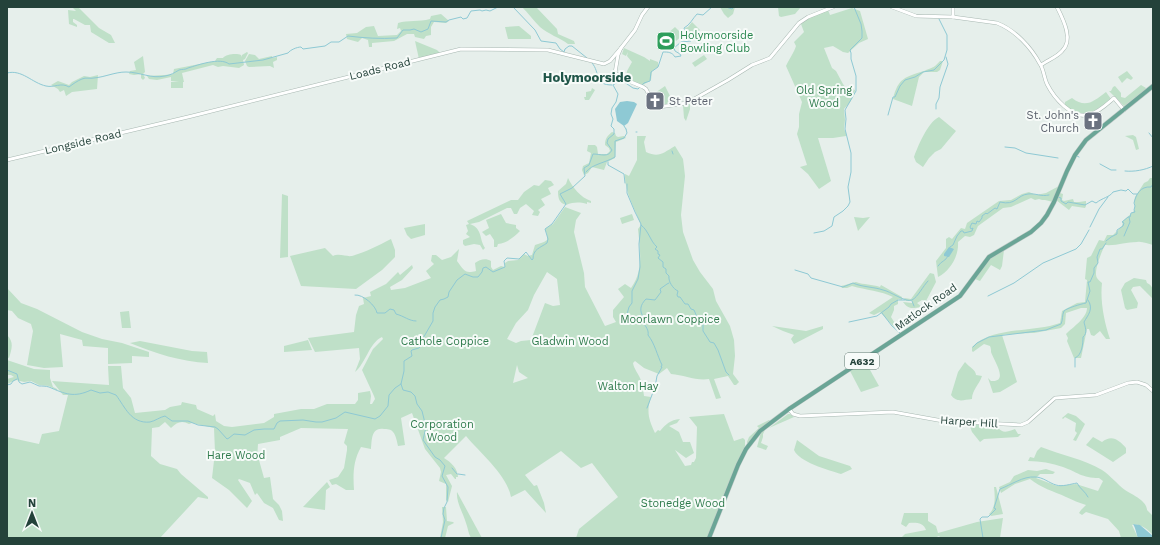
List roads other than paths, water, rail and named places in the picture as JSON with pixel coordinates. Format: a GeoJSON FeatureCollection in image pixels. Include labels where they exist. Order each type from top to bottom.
{"type":"FeatureCollection","features":[{"type":"Feature","properties":{"kind":"main road","name":"Matlock Road"},"geometry":{"type":"LineString","coordinates":[[709,538],[738,465],[746,449],[760,431],[789,408],[960,296],[988,257],[1031,232],[1041,223],[1054,202],[1067,171],[1081,146],[1090,136],[1153,86]]}},
{"type":"Feature","properties":{"kind":"street"},"geometry":{"type":"LineString","coordinates":[[648,7],[642,15],[635,30],[621,48],[618,55],[615,73],[630,82],[642,86],[648,92],[654,104],[659,107],[687,103],[752,65],[770,58],[799,23],[808,17],[833,7]]}},
{"type":"Feature","properties":{"kind":"street"},"geometry":{"type":"LineString","coordinates":[[892,7],[916,16],[953,17],[997,23],[1006,27],[1029,47],[1041,64],[1050,89],[1072,112],[1080,115],[1090,114],[1100,109],[1114,98],[1124,110]]}},
{"type":"Feature","properties":{"kind":"street"},"geometry":{"type":"LineString","coordinates":[[953,7],[953,17]]}},
{"type":"Feature","properties":{"kind":"street"},"geometry":{"type":"LineString","coordinates":[[1041,64],[1062,52],[1067,43],[1068,38],[1065,26],[1057,7]]}},
{"type":"Feature","properties":{"kind":"street","name":"Loads Road"},"geometry":{"type":"LineString","coordinates":[[159,124],[461,49],[548,50],[604,64],[621,48]]}},
{"type":"Feature","properties":{"kind":"street","name":"Longside Road"},"geometry":{"type":"LineString","coordinates":[[7,160],[159,124]]}},
{"type":"Feature","properties":{"kind":"street","name":"Harper Hill"},"geometry":{"type":"LineString","coordinates":[[789,408],[793,414],[800,416],[893,412],[943,421],[1021,425],[1028,422],[1055,398],[1096,395],[1128,383],[1140,383],[1153,391]]}},
{"type":"Feature","properties":{"kind":"water"},"geometry":{"type":"Polygon","coordinates":[[[627,101],[637,104],[628,123],[624,126],[617,121],[615,109],[620,102],[627,101]]]}},
{"type":"Feature","properties":{"kind":"water"},"geometry":{"type":"Polygon","coordinates":[[[949,247],[954,249],[949,257],[944,256],[944,254],[949,247]]]}},
{"type":"Feature","properties":{"kind":"water"},"geometry":{"type":"Polygon","coordinates":[[[1133,524],[1140,525],[1153,536],[1153,538],[1138,538],[1133,524]]]}},
{"type":"Feature","properties":{"kind":"waterway"},"geometry":{"type":"LineString","coordinates":[[7,73],[17,73],[46,86],[63,85],[69,87],[84,78],[92,78],[122,72],[160,77],[169,75],[179,70],[215,61],[229,64],[263,60],[288,53],[301,47],[303,49],[325,46],[331,42],[339,42],[348,36],[397,38],[403,30],[414,29],[421,32],[428,29],[431,21],[446,22],[461,17],[463,19],[467,18],[471,11],[490,11],[498,7]]}},
{"type":"Feature","properties":{"kind":"waterway"},"geometry":{"type":"LineString","coordinates":[[513,7],[535,30],[541,41],[556,43],[564,52],[565,49],[572,46],[587,58]]}},
{"type":"Feature","properties":{"kind":"waterway"},"geometry":{"type":"LineString","coordinates":[[7,370],[17,374],[19,382],[22,384],[30,382],[39,386],[48,387],[70,394],[80,394],[91,390],[100,393],[108,392],[116,395],[133,418],[143,422],[150,422],[165,416],[172,421],[188,421],[198,425],[215,427],[227,439],[234,434],[245,435],[254,430],[274,429],[280,421],[303,420],[322,422],[336,418],[345,412],[375,419],[380,416],[388,406],[389,395],[401,384],[404,371],[404,361],[412,356],[412,350],[421,346],[422,340],[433,321],[435,307],[440,300],[448,297],[449,292],[457,280],[465,274],[478,277],[483,268],[486,267],[493,272],[505,267],[504,261],[507,258],[519,259],[526,252],[532,260],[534,253],[547,243],[548,239],[545,229],[552,224],[566,204],[560,194],[572,188],[585,176],[584,168],[589,165],[593,154],[606,155],[612,150],[607,143],[608,139],[614,134],[614,129],[611,126],[613,119],[611,114],[618,94],[613,85],[621,80],[633,88],[638,89],[644,83],[650,81],[651,72],[658,67],[663,52],[671,53],[675,57],[681,56],[675,51],[674,48],[681,42],[691,41],[693,38],[687,37],[684,28],[697,14],[703,15],[712,7]]}},
{"type":"Feature","properties":{"kind":"waterway"},"geometry":{"type":"LineString","coordinates":[[726,7],[732,9],[734,7]]}},
{"type":"Feature","properties":{"kind":"waterway"},"geometry":{"type":"LineString","coordinates":[[814,233],[824,231],[832,226],[834,217],[843,211],[850,202],[848,187],[851,172],[851,153],[845,129],[845,110],[856,91],[856,76],[850,50],[862,38],[861,24],[854,7]]}},
{"type":"Feature","properties":{"kind":"waterway"},"geometry":{"type":"LineString","coordinates":[[888,115],[893,97],[895,97],[900,86],[905,80],[915,77],[923,72],[934,70],[944,60],[947,50],[947,35],[939,19]]}},
{"type":"Feature","properties":{"kind":"waterway"},"geometry":{"type":"LineString","coordinates":[[936,109],[940,87],[948,64],[946,57]]}},
{"type":"Feature","properties":{"kind":"waterway"},"geometry":{"type":"LineString","coordinates":[[592,63],[600,81],[602,83],[612,85]]}},
{"type":"Feature","properties":{"kind":"waterway"},"geometry":{"type":"LineString","coordinates":[[586,172],[595,165],[615,157],[615,141],[624,138],[627,133],[626,129]]}},
{"type":"Feature","properties":{"kind":"waterway"},"geometry":{"type":"LineString","coordinates":[[1149,133],[1153,138]]}},
{"type":"Feature","properties":{"kind":"waterway"},"geometry":{"type":"LineString","coordinates":[[1005,147],[1015,148],[1026,153],[1058,158]]}},
{"type":"Feature","properties":{"kind":"waterway"},"geometry":{"type":"LineString","coordinates":[[608,162],[608,165],[624,174],[625,183]]}},
{"type":"Feature","properties":{"kind":"waterway"},"geometry":{"type":"LineString","coordinates":[[1100,164],[1111,170],[1116,170]]}},
{"type":"Feature","properties":{"kind":"waterway"},"geometry":{"type":"LineString","coordinates":[[1125,171],[1147,169],[1153,166]]}},
{"type":"Feature","properties":{"kind":"waterway"},"geometry":{"type":"LineString","coordinates":[[627,184],[627,193],[641,224],[639,244],[640,267],[638,279],[632,291],[632,303],[627,314]]}},
{"type":"Feature","properties":{"kind":"waterway"},"geometry":{"type":"LineString","coordinates":[[1106,241],[1117,234],[1117,230],[1123,226],[1124,223],[1122,222],[1130,217],[1131,213],[1135,212],[1134,203],[1139,192],[1144,188],[1151,187],[1153,184]]}},
{"type":"Feature","properties":{"kind":"waterway"},"geometry":{"type":"LineString","coordinates":[[1058,197],[1061,198],[1061,201],[1066,204],[1068,202],[1085,205],[1092,201],[1096,203],[1113,192],[1121,190],[1126,191],[1128,189],[1133,194],[1137,194]]}},
{"type":"Feature","properties":{"kind":"waterway"},"geometry":{"type":"LineString","coordinates":[[950,247],[953,245],[961,231],[964,233],[972,231],[973,228],[971,229],[970,227],[972,223],[976,224],[977,221],[979,222],[982,216],[986,213],[987,214],[995,208],[997,209],[1000,202],[1010,203],[1021,196],[1028,194],[1043,196],[1049,195]]}},
{"type":"Feature","properties":{"kind":"waterway"},"geometry":{"type":"LineString","coordinates":[[1090,227],[1099,209],[1108,197]]}},
{"type":"Feature","properties":{"kind":"waterway"},"geometry":{"type":"LineString","coordinates":[[1124,236],[1130,222],[1129,217]]}},
{"type":"Feature","properties":{"kind":"waterway"},"geometry":{"type":"LineString","coordinates":[[641,225],[657,247],[655,249],[660,255],[658,258],[663,262],[663,267],[666,269],[671,285],[678,291],[678,297],[680,297],[685,304],[688,304],[691,309],[694,310],[697,317],[700,318],[703,324],[703,331],[710,342],[714,343],[726,372],[729,375]]}},
{"type":"Feature","properties":{"kind":"waterway"},"geometry":{"type":"LineString","coordinates":[[988,296],[1014,283],[1043,263],[1076,249],[1081,244],[1089,230]]}},
{"type":"Feature","properties":{"kind":"waterway"},"geometry":{"type":"LineString","coordinates":[[973,347],[977,343],[989,337],[1046,330],[1061,324],[1064,311],[1071,307],[1086,303],[1090,291],[1088,282],[1090,282],[1094,273],[1094,268],[1098,263],[1097,257],[1100,249],[1102,249],[1106,243]]}},
{"type":"Feature","properties":{"kind":"waterway"},"geometry":{"type":"LineString","coordinates":[[938,266],[948,256]]}},
{"type":"Feature","properties":{"kind":"waterway"},"geometry":{"type":"LineString","coordinates":[[795,270],[808,274],[811,278],[843,287],[853,283],[886,291],[906,300],[912,300],[928,281]]}},
{"type":"Feature","properties":{"kind":"waterway"},"geometry":{"type":"LineString","coordinates":[[647,408],[662,365],[643,323],[644,318],[641,313],[641,308],[646,299],[655,300],[661,292],[660,289],[669,283]]}},
{"type":"Feature","properties":{"kind":"waterway"},"geometry":{"type":"LineString","coordinates":[[355,295],[362,296],[369,301],[377,313],[385,313],[390,309],[394,310],[396,314],[416,321]]}},
{"type":"Feature","properties":{"kind":"waterway"},"geometry":{"type":"LineString","coordinates":[[849,322],[877,316],[891,304],[898,300],[905,300]]}},
{"type":"Feature","properties":{"kind":"waterway"},"geometry":{"type":"LineString","coordinates":[[1075,367],[1075,358],[1081,352],[1083,337],[1086,330],[1084,322],[1090,309],[1090,303],[1088,300]]}},
{"type":"Feature","properties":{"kind":"waterway"},"geometry":{"type":"LineString","coordinates":[[912,301],[914,306]]}},
{"type":"Feature","properties":{"kind":"waterway"},"geometry":{"type":"LineString","coordinates":[[882,313],[892,326],[900,333]]}},
{"type":"Feature","properties":{"kind":"waterway"},"geometry":{"type":"LineString","coordinates":[[7,385],[11,384],[17,379]]}},
{"type":"Feature","properties":{"kind":"waterway"},"geometry":{"type":"LineString","coordinates":[[401,384],[403,390],[411,392],[415,396],[417,404],[422,411],[426,427],[423,440],[435,457],[445,466],[442,476],[448,487],[447,502],[443,514],[445,520],[441,538]]}},
{"type":"Feature","properties":{"kind":"waterway"},"geometry":{"type":"LineString","coordinates":[[452,468],[457,474]]}},
{"type":"Feature","properties":{"kind":"waterway"},"geometry":{"type":"LineString","coordinates":[[458,474],[465,475]]}},
{"type":"Feature","properties":{"kind":"waterway"},"geometry":{"type":"LineString","coordinates":[[983,538],[980,519],[982,517],[988,517],[996,509],[994,508],[1000,489],[1022,479],[1038,477],[1058,486],[1077,483],[1088,497]]}},
{"type":"Feature","properties":{"kind":"place","name":"Holymoorside Bowling Club"},"geometry":{"type":"Point","coordinates":[666,41]}},
{"type":"Feature","properties":{"kind":"place","name":"St Peter"},"geometry":{"type":"Point","coordinates":[655,101]}},
{"type":"Feature","properties":{"kind":"place","name":"St. John's Church"},"geometry":{"type":"Point","coordinates":[1093,121]}},
{"type":"Feature","properties":{"kind":"district","name":"Holymoorside"},"geometry":{"type":"Point","coordinates":[587,77]}},
{"type":"Feature","properties":{"kind":"park label","name":"Old Spring Wood"},"geometry":{"type":"Point","coordinates":[824,96]}},
{"type":"Feature","properties":{"kind":"park label","name":"Moorlawn Coppice"},"geometry":{"type":"Point","coordinates":[670,319]}},
{"type":"Feature","properties":{"kind":"park label","name":"Cathole Coppice"},"geometry":{"type":"Point","coordinates":[445,341]}},
{"type":"Feature","properties":{"kind":"park label","name":"Gladwin Wood"},"geometry":{"type":"Point","coordinates":[570,341]}},
{"type":"Feature","properties":{"kind":"park label","name":"Walton Hay"},"geometry":{"type":"Point","coordinates":[628,386]}},
{"type":"Feature","properties":{"kind":"park label","name":"Corporation Wood"},"geometry":{"type":"Point","coordinates":[442,430]}},
{"type":"Feature","properties":{"kind":"park label","name":"Hare Wood"},"geometry":{"type":"Point","coordinates":[236,455]}},
{"type":"Feature","properties":{"kind":"park label","name":"Stonedge Wood"},"geometry":{"type":"Point","coordinates":[683,503]}}]}
